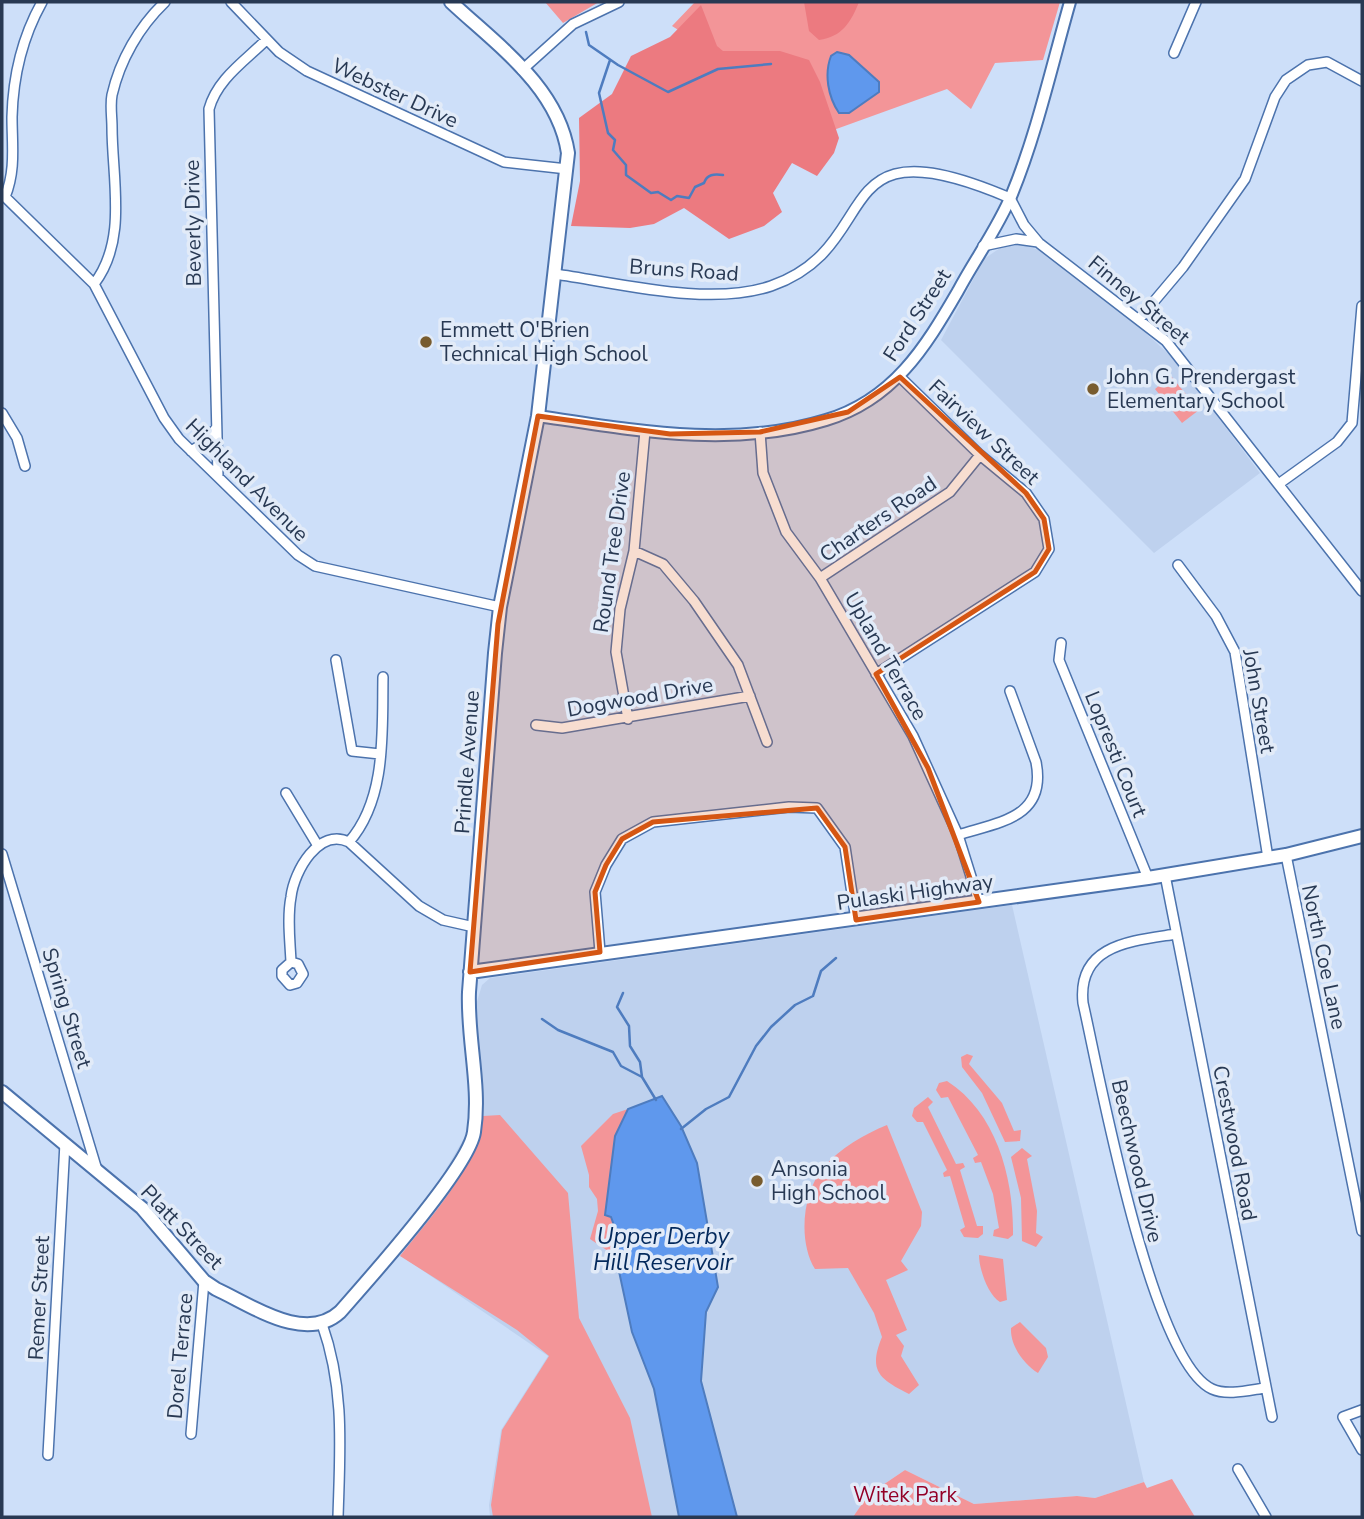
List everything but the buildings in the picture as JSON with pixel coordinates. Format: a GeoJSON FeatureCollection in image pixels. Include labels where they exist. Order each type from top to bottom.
{"type":"FeatureCollection","features":[{"type":"Feature","properties":{"kind":"main road","name":"Prindle Avenue"},"geometry":{"type":"LineString","coordinates":[[322,1324],[333,1318],[354,1296],[450,1178],[471,1143],[475,1115],[468,1017],[470,972],[500,607],[538,416],[568,169],[565,137],[557,113],[543,91],[451,2]]}},
{"type":"Feature","properties":{"kind":"main road","name":"Pulaski Highway"},"geometry":{"type":"LineString","coordinates":[[470,972],[1148,878],[1286,855],[1362,836]]}},
{"type":"Feature","properties":{"kind":"main road","name":"Platt Street"},"geometry":{"type":"LineString","coordinates":[[2,1092],[153,1219],[204,1281],[289,1322],[311,1326],[322,1324]]}},
{"type":"Feature","properties":{"kind":"street"},"geometry":{"type":"LineString","coordinates":[[3,195],[13,170],[16,77],[30,27],[42,2]]}},
{"type":"Feature","properties":{"kind":"street"},"geometry":{"type":"LineString","coordinates":[[94,284],[106,268],[115,239],[111,97],[124,58],[150,16],[165,2]]}},
{"type":"Feature","properties":{"kind":"street","name":"Webster Drive"},"geometry":{"type":"LineString","coordinates":[[231,2],[290,61],[307,71],[486,155],[519,165],[568,169]]}},
{"type":"Feature","properties":{"kind":"street"},"geometry":{"type":"LineString","coordinates":[[523,70],[573,24],[619,2]]}},
{"type":"Feature","properties":{"kind":"street","name":"Ford Street"},"geometry":{"type":"LineString","coordinates":[[538,416],[645,431],[699,435],[760,432],[828,420],[867,403],[900,377],[937,328],[1010,198],[1070,2]]}},
{"type":"Feature","properties":{"kind":"street"},"geometry":{"type":"LineString","coordinates":[[1174,53],[1196,2]]}},
{"type":"Feature","properties":{"kind":"street","name":"Beverly Drive"},"geometry":{"type":"LineString","coordinates":[[218,477],[209,109],[212,98],[224,80],[267,40]]}},
{"type":"Feature","properties":{"kind":"street"},"geometry":{"type":"LineString","coordinates":[[1140,318],[1183,267],[1245,179],[1275,97],[1286,80],[1308,65],[1327,62],[1362,80]]}},
{"type":"Feature","properties":{"kind":"street","name":"Bruns Road"},"geometry":{"type":"LineString","coordinates":[[555,274],[698,292],[752,291],[783,281],[809,265],[828,246],[866,191],[896,172],[918,170],[951,177],[1010,198]]}},
{"type":"Feature","properties":{"kind":"street","name":"Highland Avenue"},"geometry":{"type":"LineString","coordinates":[[3,195],[94,284],[164,418],[191,451],[298,555],[315,566],[500,607]]}},
{"type":"Feature","properties":{"kind":"street","name":"Finney Street"},"geometry":{"type":"LineString","coordinates":[[1010,198],[1024,225],[1040,243],[1140,318],[1190,369],[1362,591]]}},
{"type":"Feature","properties":{"kind":"street"},"geometry":{"type":"LineString","coordinates":[[983,246],[1016,239],[1040,243]]}},
{"type":"Feature","properties":{"kind":"street"},"geometry":{"type":"LineString","coordinates":[[1280,483],[1337,442],[1352,423],[1362,306]]}},
{"type":"Feature","properties":{"kind":"street","name":"Fairview Street"},"geometry":{"type":"LineString","coordinates":[[876,674],[1035,572],[1049,549],[1044,519],[1026,493],[980,455],[900,377]]}},
{"type":"Feature","properties":{"kind":"street"},"geometry":{"type":"LineString","coordinates":[[2,413],[17,438],[25,466]]}},
{"type":"Feature","properties":{"kind":"street"},"geometry":{"type":"LineString","coordinates":[[191,451],[208,441],[216,428]]}},
{"type":"Feature","properties":{"kind":"street","name":"Round Tree Drive"},"geometry":{"type":"LineString","coordinates":[[628,719],[616,652],[620,609],[635,551],[645,431]]}},
{"type":"Feature","properties":{"kind":"street","name":"Upland Terrace"},"geometry":{"type":"LineString","coordinates":[[760,432],[763,473],[781,521],[800,556],[820,578],[913,736],[958,835],[979,902]]}},
{"type":"Feature","properties":{"kind":"street","name":"Charters Road"},"geometry":{"type":"LineString","coordinates":[[820,578],[950,492],[980,455]]}},
{"type":"Feature","properties":{"kind":"street"},"geometry":{"type":"LineString","coordinates":[[635,551],[663,564],[694,601],[738,665],[767,742]]}},
{"type":"Feature","properties":{"kind":"street","name":"John Street"},"geometry":{"type":"LineString","coordinates":[[1178,565],[1216,616],[1235,652],[1269,858]]}},
{"type":"Feature","properties":{"kind":"street","name":"Lopresti Court"},"geometry":{"type":"LineString","coordinates":[[1062,643],[1059,660],[1148,878]]}},
{"type":"Feature","properties":{"kind":"street"},"geometry":{"type":"LineString","coordinates":[[336,660],[352,751],[380,754]]}},
{"type":"Feature","properties":{"kind":"street"},"geometry":{"type":"LineString","coordinates":[[349,842],[373,794],[379,771],[383,677]]}},
{"type":"Feature","properties":{"kind":"street"},"geometry":{"type":"LineString","coordinates":[[958,835],[1012,818],[1034,798],[1038,774],[1036,762],[1010,691]]}},
{"type":"Feature","properties":{"kind":"street","name":"Dogwood Drive"},"geometry":{"type":"LineString","coordinates":[[536,724],[562,728],[628,719],[750,696]]}},
{"type":"Feature","properties":{"kind":"street"},"geometry":{"type":"LineString","coordinates":[[286,793],[318,846]]}},
{"type":"Feature","properties":{"kind":"street"},"geometry":{"type":"LineString","coordinates":[[600,952],[595,892],[606,865],[622,838],[653,822],[789,807],[817,808],[845,847],[856,920]]}},
{"type":"Feature","properties":{"kind":"street"},"geometry":{"type":"LineString","coordinates":[[291,962],[288,919],[291,892],[304,864],[318,846],[339,837],[349,842],[419,906],[443,920],[474,927]]}},
{"type":"Feature","properties":{"kind":"street","name":"Spring Street"},"geometry":{"type":"LineString","coordinates":[[2,854],[98,1172]]}},
{"type":"Feature","properties":{"kind":"street","name":"North Coe Lane"},"geometry":{"type":"LineString","coordinates":[[1286,855],[1362,1231]]}},
{"type":"Feature","properties":{"kind":"street","name":"Crestwood Road"},"geometry":{"type":"LineString","coordinates":[[1165,875],[1272,1417]]}},
{"type":"Feature","properties":{"kind":"street","name":"Beechwood Drive"},"geometry":{"type":"LineString","coordinates":[[1176,934],[1122,943],[1105,952],[1084,975],[1083,1003],[1142,1259],[1192,1372],[1213,1389],[1232,1392],[1265,1388]]}},
{"type":"Feature","properties":{"kind":"street","name":"Remer Street"},"geometry":{"type":"LineString","coordinates":[[48,1455],[65,1143]]}},
{"type":"Feature","properties":{"kind":"street","name":"Dorel Terrace"},"geometry":{"type":"LineString","coordinates":[[191,1434],[204,1281]]}},
{"type":"Feature","properties":{"kind":"street"},"geometry":{"type":"LineString","coordinates":[[322,1324],[334,1360],[340,1400],[338,1517]]}},
{"type":"Feature","properties":{"kind":"street"},"geometry":{"type":"LineString","coordinates":[[1362,1410],[1343,1418],[1362,1450]]}},
{"type":"Feature","properties":{"kind":"street"},"geometry":{"type":"LineString","coordinates":[[1238,1469],[1266,1517]]}},
{"type":"Feature","properties":{"kind":"highlighted area"},"geometry":{"type":"Polygon","coordinates":[[[900,377],[1026,493],[1044,519],[1049,549],[1035,572],[876,674],[928,768],[979,902],[856,920],[845,847],[817,808],[653,822],[622,839],[606,865],[595,892],[600,952],[470,972],[498,624],[538,416],[670,434],[760,432],[848,412],[900,377]]]}},
{"type":"Feature","properties":{"kind":"shaded area"},"geometry":{"type":"Polygon","coordinates":[[[804,2],[859,2],[853,16],[840,32],[819,40],[809,31],[804,2]]]}},
{"type":"Feature","properties":{"kind":"shaded area"},"geometry":{"type":"Polygon","coordinates":[[[701,5],[717,46],[723,51],[780,51],[809,60],[820,82],[839,138],[834,153],[817,176],[792,163],[773,193],[782,212],[764,226],[729,239],[684,208],[654,224],[630,228],[571,226],[580,181],[579,118],[612,94],[631,56],[670,37],[701,5]]]}},
{"type":"Feature","properties":{"kind":"shaded area","name":"John G. Prendergast Elementary School"},"geometry":{"type":"Polygon","coordinates":[[[1020,244],[1039,250],[1135,323],[1175,360],[1260,473],[1154,553],[941,340],[984,259],[1000,248],[1020,244]]]}},
{"type":"Feature","properties":{"kind":"shaded area","name":"Ansonia High School"},"geometry":{"type":"Polygon","coordinates":[[[1012,905],[1144,1482],[1095,1498],[1077,1496],[974,1504],[905,1470],[868,1495],[853,1517],[490,1517],[489,1505],[501,1430],[548,1356],[397,1253],[481,1109],[473,1015],[482,985],[490,978],[1012,905]]]}},
{"type":"Feature","properties":{"kind":"green space"},"geometry":{"type":"Polygon","coordinates":[[[545,2],[599,2],[563,23],[545,2]]]}},
{"type":"Feature","properties":{"kind":"green space"},"geometry":{"type":"Polygon","coordinates":[[[695,2],[1060,2],[1043,60],[995,63],[971,109],[947,89],[828,132],[802,109],[672,26],[695,2]]]}},
{"type":"Feature","properties":{"kind":"green space"},"geometry":{"type":"Polygon","coordinates":[[[1171,376],[1199,410],[1182,423],[1155,389],[1171,376]]]}},
{"type":"Feature","properties":{"kind":"green space"},"geometry":{"type":"Polygon","coordinates":[[[967,1054],[973,1056],[969,1064],[1002,1103],[1014,1131],[1021,1130],[1020,1141],[1005,1142],[982,1093],[962,1067],[961,1057],[967,1054]]]}},
{"type":"Feature","properties":{"kind":"green space"},"geometry":{"type":"Polygon","coordinates":[[[947,1081],[979,1111],[999,1149],[1006,1170],[1013,1214],[1013,1235],[1008,1239],[993,1236],[994,1230],[999,1228],[993,1194],[981,1162],[975,1163],[973,1158],[978,1155],[948,1097],[941,1098],[936,1090],[939,1083],[947,1081]]]}},
{"type":"Feature","properties":{"kind":"green space"},"geometry":{"type":"Polygon","coordinates":[[[928,1097],[933,1102],[928,1107],[956,1164],[963,1163],[965,1167],[960,1170],[977,1226],[983,1226],[983,1234],[978,1238],[964,1237],[960,1230],[965,1227],[950,1176],[944,1177],[943,1173],[947,1170],[923,1122],[917,1122],[912,1116],[914,1108],[928,1097]]]}},
{"type":"Feature","properties":{"kind":"green space"},"geometry":{"type":"Polygon","coordinates":[[[628,1109],[615,1136],[605,1214],[611,1217],[617,1231],[614,1248],[608,1251],[590,1239],[598,1211],[597,1199],[589,1187],[589,1175],[581,1146],[613,1114],[628,1109]]]}},
{"type":"Feature","properties":{"kind":"green space"},"geometry":{"type":"Polygon","coordinates":[[[500,1115],[568,1193],[579,1318],[630,1418],[652,1517],[493,1517],[491,1505],[502,1430],[549,1356],[517,1330],[400,1256],[462,1173],[478,1136],[483,1116],[500,1115]]]}},
{"type":"Feature","properties":{"kind":"green space"},"geometry":{"type":"Polygon","coordinates":[[[887,1125],[922,1212],[921,1226],[901,1261],[908,1270],[886,1280],[907,1330],[896,1335],[904,1346],[901,1356],[919,1385],[909,1394],[890,1384],[879,1373],[876,1358],[882,1337],[874,1313],[848,1268],[815,1269],[806,1245],[807,1203],[817,1177],[837,1154],[853,1142],[887,1125]]]}},
{"type":"Feature","properties":{"kind":"green space"},"geometry":{"type":"Polygon","coordinates":[[[1022,1148],[1032,1156],[1027,1159],[1037,1211],[1036,1233],[1043,1237],[1036,1247],[1022,1241],[1021,1198],[1011,1157],[1022,1148]]]}},
{"type":"Feature","properties":{"kind":"green space"},"geometry":{"type":"Polygon","coordinates":[[[979,1255],[1003,1259],[1007,1300],[1000,1302],[988,1288],[982,1274],[979,1255]]]}},
{"type":"Feature","properties":{"kind":"green space"},"geometry":{"type":"Polygon","coordinates":[[[1020,1322],[1046,1348],[1048,1357],[1038,1373],[1023,1360],[1015,1348],[1011,1328],[1020,1322]]]}},
{"type":"Feature","properties":{"kind":"green space","name":"Witek Park"},"geometry":{"type":"Polygon","coordinates":[[[905,1470],[974,1504],[1077,1496],[1095,1498],[1144,1482],[1147,1488],[1172,1479],[1195,1517],[853,1517],[868,1495],[905,1470]]]}},
{"type":"Feature","properties":{"kind":"water"},"geometry":{"type":"Polygon","coordinates":[[[837,52],[849,55],[879,82],[879,92],[849,113],[839,113],[828,85],[829,63],[831,56],[837,52]]]}},
{"type":"Feature","properties":{"kind":"water","name":"Upper Derby Hill Reservoir"},"geometry":{"type":"Polygon","coordinates":[[[662,1096],[681,1126],[697,1163],[718,1287],[706,1312],[701,1381],[737,1517],[679,1517],[654,1389],[632,1332],[614,1248],[616,1231],[611,1217],[605,1215],[615,1136],[628,1109],[662,1096]]]}},
{"type":"Feature","properties":{"kind":"waterway"},"geometry":{"type":"LineString","coordinates":[[586,32],[589,45],[618,65],[668,92],[718,69],[771,64]]}},
{"type":"Feature","properties":{"kind":"waterway"},"geometry":{"type":"LineString","coordinates":[[610,60],[599,93],[608,133],[615,140],[613,150],[626,165],[626,175],[651,193],[658,192],[671,200],[677,196],[689,198],[695,187],[704,183],[709,176],[723,175]]}},
{"type":"Feature","properties":{"kind":"waterway"},"geometry":{"type":"LineString","coordinates":[[681,1129],[706,1109],[729,1097],[756,1046],[771,1027],[795,1005],[813,996],[821,971],[836,958]]}},
{"type":"Feature","properties":{"kind":"waterway"},"geometry":{"type":"LineString","coordinates":[[623,993],[617,1007],[629,1026],[630,1046],[640,1062],[642,1077],[656,1100]]}},
{"type":"Feature","properties":{"kind":"waterway"},"geometry":{"type":"LineString","coordinates":[[542,1019],[558,1030],[613,1052],[621,1066],[642,1077]]}},
{"type":"Feature","properties":{"kind":"place","name":"Emmett O'Brien Technical High School"},"geometry":{"type":"Point","coordinates":[426,342]}},
{"type":"Feature","properties":{"kind":"place","name":"John G. Prendergast Elementary School"},"geometry":{"type":"Point","coordinates":[1093,389]}},
{"type":"Feature","properties":{"kind":"place","name":"Ansonia High School"},"geometry":{"type":"Point","coordinates":[757,1181]}}]}
